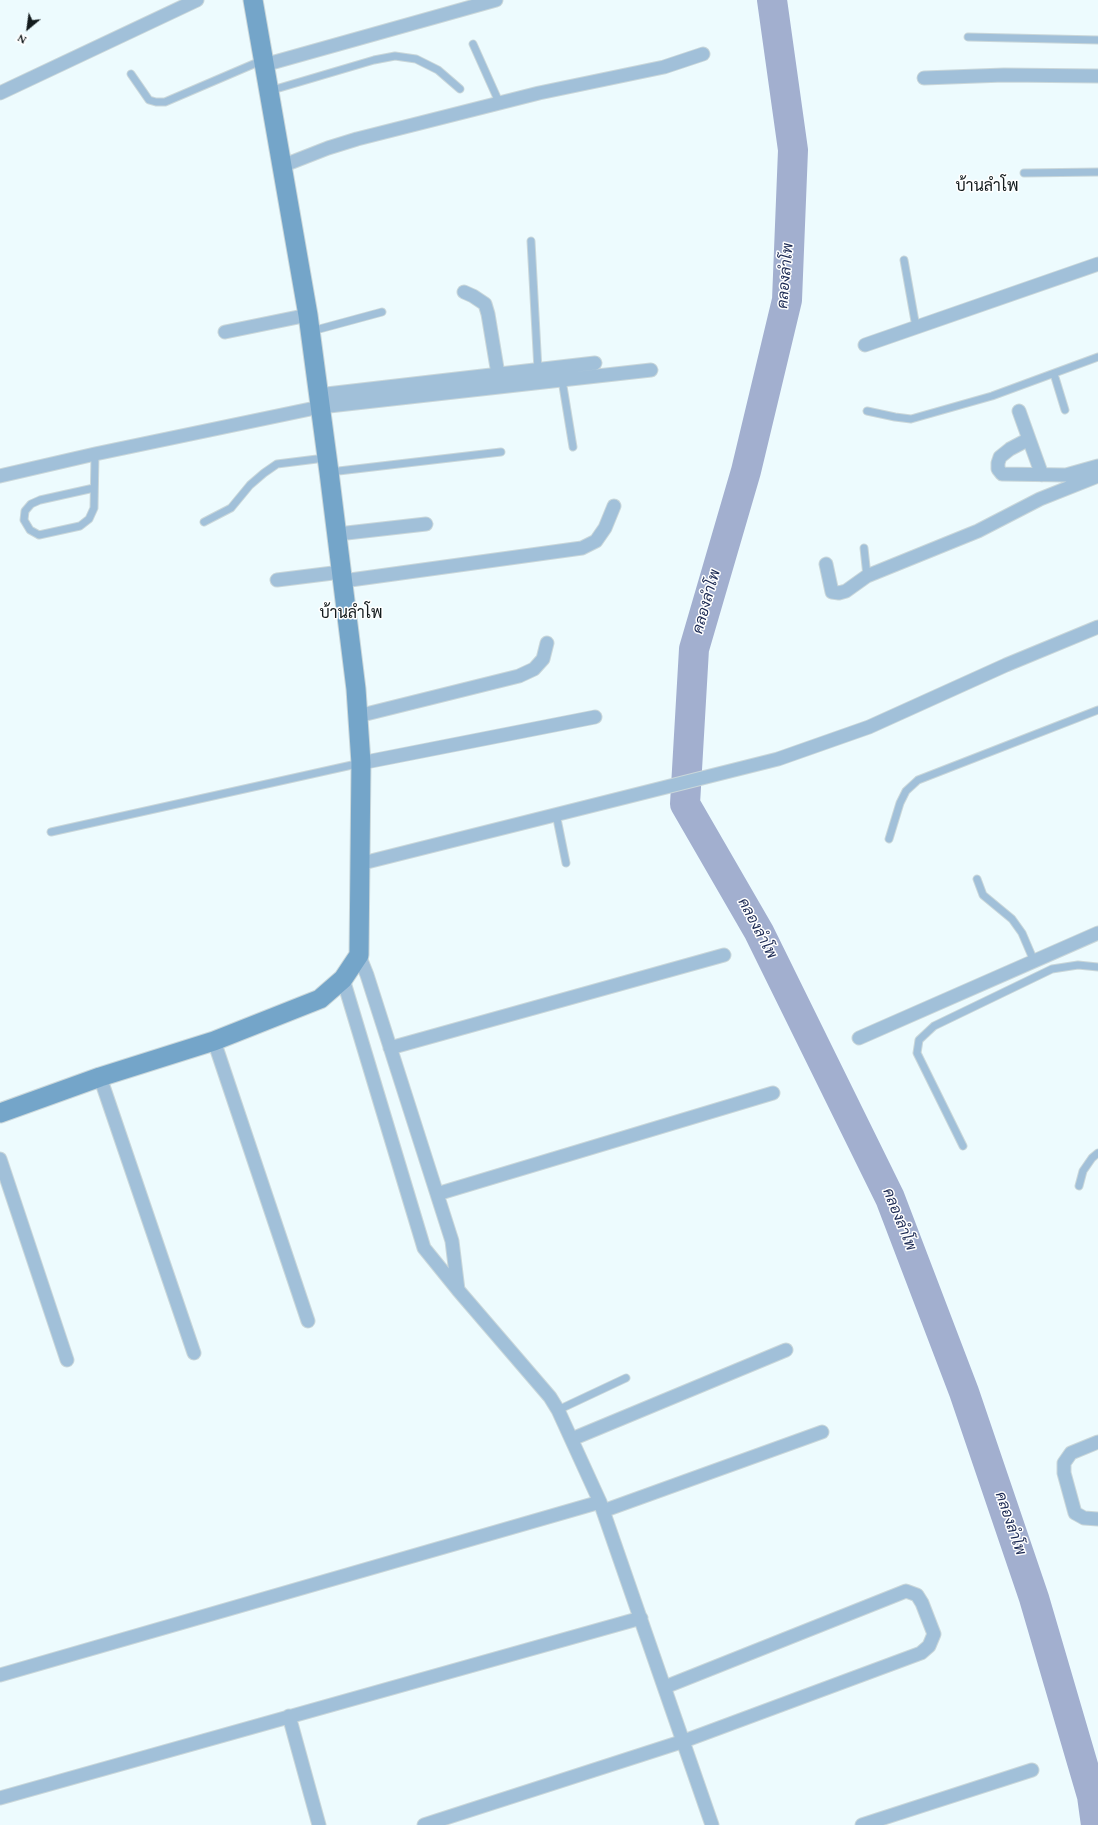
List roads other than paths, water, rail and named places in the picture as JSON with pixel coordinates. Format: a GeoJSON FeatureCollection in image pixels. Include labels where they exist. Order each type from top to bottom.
{"type":"FeatureCollection","features":[{"type":"Feature","properties":{"kind":"street"},"geometry":{"type":"LineString","coordinates":[[0,93],[196,0]]}},
{"type":"Feature","properties":{"kind":"street"},"geometry":{"type":"LineString","coordinates":[[253,0],[309,324],[338,534],[356,689],[361,763],[358,956],[367,976],[452,1241],[458,1290]]}},
{"type":"Feature","properties":{"kind":"street"},"geometry":{"type":"LineString","coordinates":[[264,62],[496,0]]}},
{"type":"Feature","properties":{"kind":"street"},"geometry":{"type":"LineString","coordinates":[[282,166],[328,148],[357,139],[539,92],[664,67],[703,54]]}},
{"type":"Feature","properties":{"kind":"street"},"geometry":{"type":"LineString","coordinates":[[924,78],[1004,75],[1098,76]]}},
{"type":"Feature","properties":{"kind":"street"},"geometry":{"type":"LineString","coordinates":[[865,345],[1098,264]]}},
{"type":"Feature","properties":{"kind":"street"},"geometry":{"type":"LineString","coordinates":[[464,292],[485,304],[498,374]]}},
{"type":"Feature","properties":{"kind":"street"},"geometry":{"type":"LineString","coordinates":[[225,332],[309,324]]}},
{"type":"Feature","properties":{"kind":"street"},"geometry":{"type":"LineString","coordinates":[[0,476],[319,401],[498,374],[595,363]]}},
{"type":"Feature","properties":{"kind":"street"},"geometry":{"type":"LineString","coordinates":[[319,401],[562,380],[651,370]]}},
{"type":"Feature","properties":{"kind":"street"},"geometry":{"type":"LineString","coordinates":[[1019,411],[1042,474]]}},
{"type":"Feature","properties":{"kind":"street"},"geometry":{"type":"LineString","coordinates":[[1029,439],[1010,449],[1000,457],[998,469],[1002,474],[1066,475],[1098,466]]}},
{"type":"Feature","properties":{"kind":"street"},"geometry":{"type":"LineString","coordinates":[[826,564],[832,592],[835,594],[846,591],[867,576],[978,531],[1040,499],[1098,476]]}},
{"type":"Feature","properties":{"kind":"street"},"geometry":{"type":"LineString","coordinates":[[277,580],[342,576],[582,548],[596,541],[606,528],[614,506]]}},
{"type":"Feature","properties":{"kind":"street"},"geometry":{"type":"LineString","coordinates":[[338,534],[426,524]]}},
{"type":"Feature","properties":{"kind":"street"},"geometry":{"type":"LineString","coordinates":[[359,864],[778,759],[869,727],[1098,627]]}},
{"type":"Feature","properties":{"kind":"street"},"geometry":{"type":"LineString","coordinates":[[358,716],[519,676],[534,669],[543,659],[547,643]]}},
{"type":"Feature","properties":{"kind":"street"},"geometry":{"type":"LineString","coordinates":[[361,763],[594,717]]}},
{"type":"Feature","properties":{"kind":"street"},"geometry":{"type":"LineString","coordinates":[[859,1038],[1098,934]]}},
{"type":"Feature","properties":{"kind":"street"},"geometry":{"type":"LineString","coordinates":[[390,1048],[724,955]]}},
{"type":"Feature","properties":{"kind":"street"},"geometry":{"type":"LineString","coordinates":[[0,1113],[100,1078],[214,1041],[320,999],[344,979],[358,956]]}},
{"type":"Feature","properties":{"kind":"street"},"geometry":{"type":"LineString","coordinates":[[344,979],[424,1248],[550,1397],[558,1410],[602,1506],[712,1825]]}},
{"type":"Feature","properties":{"kind":"street"},"geometry":{"type":"LineString","coordinates":[[214,1041],[308,1321]]}},
{"type":"Feature","properties":{"kind":"street"},"geometry":{"type":"LineString","coordinates":[[100,1078],[194,1353]]}},
{"type":"Feature","properties":{"kind":"street"},"geometry":{"type":"LineString","coordinates":[[437,1194],[773,1093]]}},
{"type":"Feature","properties":{"kind":"street"},"geometry":{"type":"LineString","coordinates":[[0,1159],[67,1360]]}},
{"type":"Feature","properties":{"kind":"street"},"geometry":{"type":"LineString","coordinates":[[572,1439],[786,1350]]}},
{"type":"Feature","properties":{"kind":"street"},"geometry":{"type":"LineString","coordinates":[[0,1675],[602,1506],[822,1432]]}},
{"type":"Feature","properties":{"kind":"street"},"geometry":{"type":"LineString","coordinates":[[1098,1442],[1071,1453],[1064,1463],[1064,1473],[1075,1513],[1084,1518],[1098,1519]]}},
{"type":"Feature","properties":{"kind":"street"},"geometry":{"type":"LineString","coordinates":[[424,1825],[684,1741],[921,1653],[929,1646],[934,1634],[922,1603],[917,1595],[906,1591],[665,1687]]}},
{"type":"Feature","properties":{"kind":"street"},"geometry":{"type":"LineString","coordinates":[[0,1798],[641,1618]]}},
{"type":"Feature","properties":{"kind":"street"},"geometry":{"type":"LineString","coordinates":[[289,1716],[319,1825]]}},
{"type":"Feature","properties":{"kind":"street"},"geometry":{"type":"LineString","coordinates":[[862,1825],[1032,1770]]}},
{"type":"Feature","properties":{"kind":"lane"},"geometry":{"type":"LineString","coordinates":[[968,37],[1098,40]]}},
{"type":"Feature","properties":{"kind":"lane"},"geometry":{"type":"LineString","coordinates":[[473,44],[499,102]]}},
{"type":"Feature","properties":{"kind":"lane"},"geometry":{"type":"LineString","coordinates":[[269,91],[374,60],[395,56],[416,59],[433,67],[460,89]]}},
{"type":"Feature","properties":{"kind":"lane"},"geometry":{"type":"LineString","coordinates":[[131,74],[149,100],[165,102],[264,62]]}},
{"type":"Feature","properties":{"kind":"lane"},"geometry":{"type":"LineString","coordinates":[[1024,172],[1098,172]]}},
{"type":"Feature","properties":{"kind":"lane"},"geometry":{"type":"LineString","coordinates":[[531,242],[538,370]]}},
{"type":"Feature","properties":{"kind":"lane"},"geometry":{"type":"LineString","coordinates":[[904,260],[916,327]]}},
{"type":"Feature","properties":{"kind":"lane"},"geometry":{"type":"LineString","coordinates":[[309,324],[382,312]]}},
{"type":"Feature","properties":{"kind":"lane"},"geometry":{"type":"LineString","coordinates":[[867,410],[895,417],[911,419],[992,396],[1098,357]]}},
{"type":"Feature","properties":{"kind":"lane"},"geometry":{"type":"LineString","coordinates":[[1054,374],[1065,410]]}},
{"type":"Feature","properties":{"kind":"lane"},"geometry":{"type":"LineString","coordinates":[[562,380],[573,447]]}},
{"type":"Feature","properties":{"kind":"lane"},"geometry":{"type":"LineString","coordinates":[[204,522],[231,508],[250,485],[277,464],[329,465],[501,452]]}},
{"type":"Feature","properties":{"kind":"lane"},"geometry":{"type":"LineString","coordinates":[[94,488],[40,500],[31,504],[25,511],[24,520],[30,530],[39,535],[80,526],[90,519],[94,508],[95,454]]}},
{"type":"Feature","properties":{"kind":"lane"},"geometry":{"type":"LineString","coordinates":[[864,548],[867,576]]}},
{"type":"Feature","properties":{"kind":"lane"},"geometry":{"type":"LineString","coordinates":[[889,839],[900,803],[906,791],[918,780],[1098,710]]}},
{"type":"Feature","properties":{"kind":"lane"},"geometry":{"type":"LineString","coordinates":[[51,832],[361,763]]}},
{"type":"Feature","properties":{"kind":"lane"},"geometry":{"type":"LineString","coordinates":[[556,814],[566,863]]}},
{"type":"Feature","properties":{"kind":"lane"},"geometry":{"type":"LineString","coordinates":[[977,879],[983,895],[1012,919],[1022,933],[1034,961]]}},
{"type":"Feature","properties":{"kind":"lane"},"geometry":{"type":"LineString","coordinates":[[963,1146],[917,1053],[919,1040],[934,1026],[1052,969],[1078,965],[1098,967]]}},
{"type":"Feature","properties":{"kind":"lane"},"geometry":{"type":"LineString","coordinates":[[1079,1186],[1083,1171],[1092,1158],[1098,1153]]}},
{"type":"Feature","properties":{"kind":"lane"},"geometry":{"type":"LineString","coordinates":[[558,1410],[626,1378]]}},
{"type":"Feature","properties":{"kind":"waterway","name":"คลองลำโพ"},"geometry":{"type":"LineString","coordinates":[[772,0],[793,150],[787,300],[746,471],[694,649],[685,804],[759,932],[890,1198],[964,1392],[1034,1598],[1092,1796],[1096,1825]]}},
{"type":"Feature","properties":{"kind":"district","name":"บ้านลำโพ"},"geometry":{"type":"Point","coordinates":[987,188]}},
{"type":"Feature","properties":{"kind":"district","name":"บ้านลำโพ"},"geometry":{"type":"Point","coordinates":[351,615]}}]}
